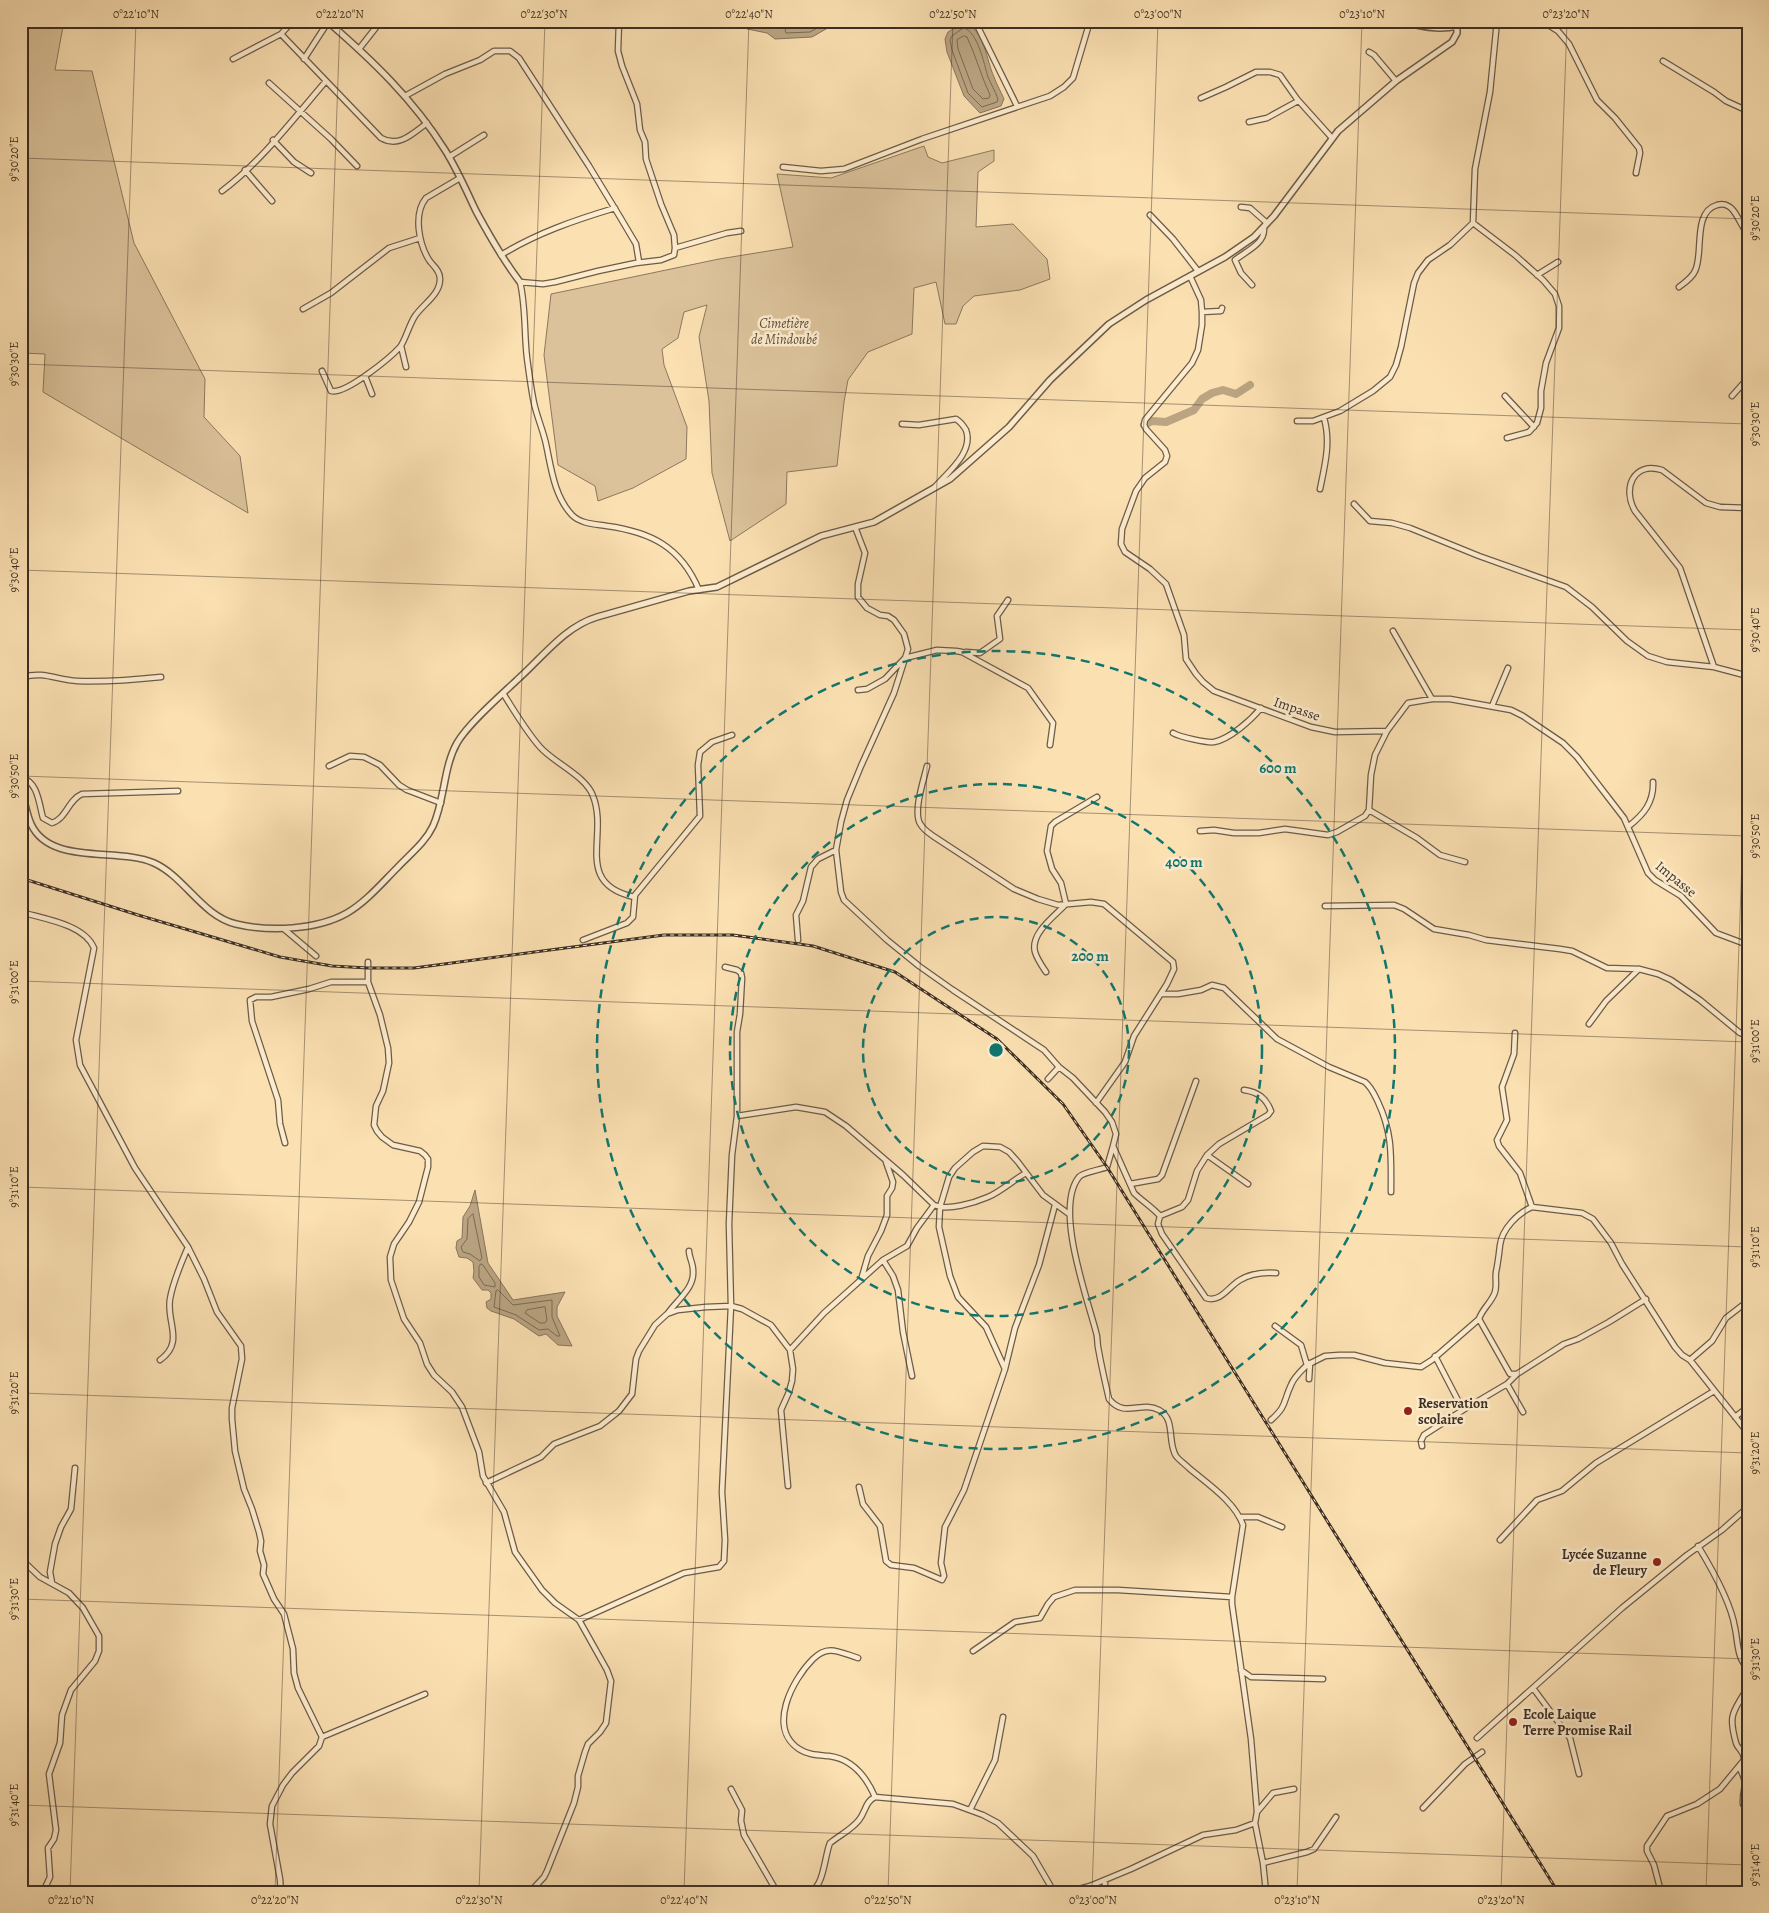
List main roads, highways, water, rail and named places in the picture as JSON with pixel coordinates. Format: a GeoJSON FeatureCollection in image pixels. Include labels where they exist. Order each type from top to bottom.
{"type":"FeatureCollection","features":[{"type":"Feature","properties":{"kind":"water"},"geometry":{"type":"Polygon","coordinates":[[[752,21],[775,21],[778,27],[785,21],[840,21],[812,37],[775,39],[767,33],[747,29],[747,24],[752,21]]]}},
{"type":"Feature","properties":{"kind":"water"},"geometry":{"type":"Polygon","coordinates":[[[965,22],[972,26],[981,39],[1004,99],[1001,106],[980,113],[964,96],[947,52],[945,39],[948,32],[965,22]]]}},
{"type":"Feature","properties":{"kind":"water"},"geometry":{"type":"Polygon","coordinates":[[[475,1190],[488,1263],[513,1300],[565,1292],[557,1307],[557,1316],[572,1346],[558,1345],[546,1334],[539,1336],[514,1319],[487,1308],[486,1302],[491,1299],[491,1293],[488,1290],[482,1290],[473,1278],[473,1262],[467,1258],[459,1257],[456,1248],[457,1241],[462,1238],[463,1217],[470,1206],[475,1190]]]}},
{"type":"Feature","properties":{"kind":"waterway"},"geometry":{"type":"LineString","coordinates":[[1144,425],[1152,421],[1166,422],[1194,410],[1202,399],[1212,393],[1223,390],[1236,394],[1250,385]]}},
{"type":"Feature","properties":{"kind":"railway"},"geometry":{"type":"LineString","coordinates":[[21,878],[280,957],[332,966],[414,968],[664,935],[733,935],[813,946],[895,972],[997,1039],[1063,1104],[1107,1167],[1558,1892]]}},
{"type":"Feature","properties":{"kind":"place","name":"Reservation scolaire"},"geometry":{"type":"Point","coordinates":[1408,1411]}},
{"type":"Feature","properties":{"kind":"place","name":"Lycée Suzanne de Fleury"},"geometry":{"type":"Point","coordinates":[1657,1562]}},
{"type":"Feature","properties":{"kind":"place","name":"Ecole Laique Terre Promise Rail"},"geometry":{"type":"Point","coordinates":[1513,1722]}},
{"type":"Feature","properties":{"kind":"park label","name":"Cimetière de Mindoubé"},"geometry":{"type":"Point","coordinates":[784,332]}}]}
